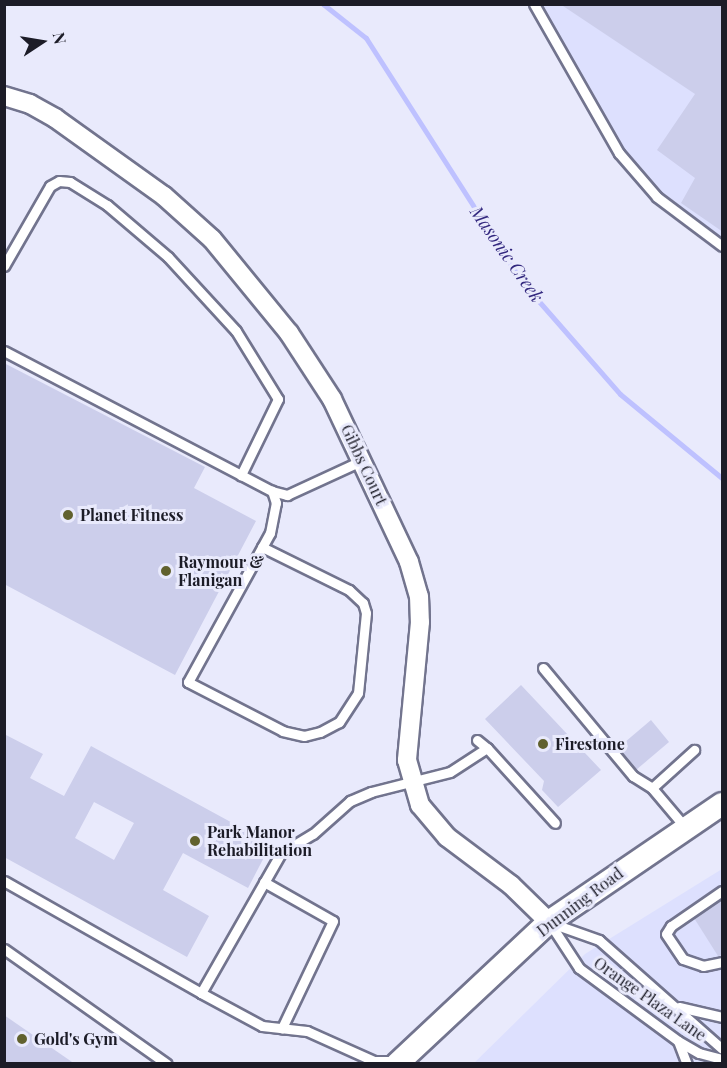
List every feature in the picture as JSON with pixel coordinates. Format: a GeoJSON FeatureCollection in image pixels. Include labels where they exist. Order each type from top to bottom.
{"type":"FeatureCollection","features":[{"type":"Feature","properties":{"kind":"street","name":"Gibbs Court"},"geometry":{"type":"LineString","coordinates":[[4,96],[30,104],[95,143],[164,196],[212,239],[289,333],[332,399],[363,460],[409,562],[419,596],[420,621],[407,760],[420,805],[431,821],[511,885],[549,922]]}},
{"type":"Feature","properties":{"kind":"street","name":"Dunning Road"},"geometry":{"type":"LineString","coordinates":[[398,1062],[549,922],[685,827],[723,804]]}},
{"type":"Feature","properties":{"kind":"lane"},"geometry":{"type":"LineString","coordinates":[[534,4],[619,153],[657,197],[723,246]]}},
{"type":"Feature","properties":{"kind":"lane"},"geometry":{"type":"LineString","coordinates":[[4,266],[50,186],[59,181],[70,182],[107,205],[168,257],[237,331],[278,399],[241,475]]}},
{"type":"Feature","properties":{"kind":"lane"},"geometry":{"type":"LineString","coordinates":[[4,351],[272,491],[287,495],[363,460]]}},
{"type":"Feature","properties":{"kind":"lane"},"geometry":{"type":"LineString","coordinates":[[262,547],[349,590],[363,603],[366,613],[358,693],[339,722],[320,732],[304,736],[283,731],[188,682],[262,547],[270,533],[276,503],[272,491]]}},
{"type":"Feature","properties":{"kind":"lane"},"geometry":{"type":"LineString","coordinates":[[543,668],[633,776],[652,788],[685,827]]}},
{"type":"Feature","properties":{"kind":"lane"},"geometry":{"type":"LineString","coordinates":[[477,740],[487,748],[555,823]]}},
{"type":"Feature","properties":{"kind":"lane"},"geometry":{"type":"LineString","coordinates":[[201,993],[281,853],[313,834],[350,801],[450,772],[487,748]]}},
{"type":"Feature","properties":{"kind":"lane"},"geometry":{"type":"LineString","coordinates":[[652,788],[694,750]]}},
{"type":"Feature","properties":{"kind":"lane"},"geometry":{"type":"LineString","coordinates":[[4,881],[262,1026],[307,1031],[374,1061],[398,1062]]}},
{"type":"Feature","properties":{"kind":"lane"},"geometry":{"type":"LineString","coordinates":[[264,882],[333,921],[282,1028]]}},
{"type":"Feature","properties":{"kind":"lane"},"geometry":{"type":"LineString","coordinates":[[723,891],[671,927],[666,934],[683,959],[703,966],[723,962]]}},
{"type":"Feature","properties":{"kind":"lane"},"geometry":{"type":"LineString","coordinates":[[549,922],[599,940],[723,1049]]}},
{"type":"Feature","properties":{"kind":"lane","name":"Orange Plaza Lane"},"geometry":{"type":"LineString","coordinates":[[549,922],[579,968],[678,1041],[699,1053],[723,1059]]}},
{"type":"Feature","properties":{"kind":"lane"},"geometry":{"type":"LineString","coordinates":[[4,949],[167,1064]]}},
{"type":"Feature","properties":{"kind":"lane"},"geometry":{"type":"LineString","coordinates":[[672,1004],[723,1017]]}},
{"type":"Feature","properties":{"kind":"lane"},"geometry":{"type":"LineString","coordinates":[[678,1041],[687,1064]]}},
{"type":"Feature","properties":{"kind":"shaded area"},"geometry":{"type":"Polygon","coordinates":[[[534,5],[722,5],[722,247],[694,227],[619,153],[534,5]]]}},
{"type":"Feature","properties":{"kind":"shaded area"},"geometry":{"type":"Polygon","coordinates":[[[722,869],[722,1063],[473,1064],[585,954],[722,869]]]}},
{"type":"Feature","properties":{"kind":"building"},"geometry":{"type":"Polygon","coordinates":[[[560,4],[723,4],[723,232],[681,203],[695,178],[657,150],[695,94],[560,4]]]}},
{"type":"Feature","properties":{"kind":"building"},"geometry":{"type":"Polygon","coordinates":[[[4,363],[205,467],[194,488],[256,521],[175,675],[4,584],[4,363]]]}},
{"type":"Feature","properties":{"kind":"building","name":"Firestone"},"geometry":{"type":"Polygon","coordinates":[[[521,685],[601,770],[558,807],[542,790],[544,781],[485,719],[521,685]]]}},
{"type":"Feature","properties":{"kind":"building"},"geometry":{"type":"Polygon","coordinates":[[[651,720],[669,742],[636,770],[618,748],[651,720]]]}},
{"type":"Feature","properties":{"kind":"building","name":"Park Manor Rehabilitation"},"geometry":{"type":"Polygon","coordinates":[[[4,734],[43,754],[30,778],[64,796],[91,746],[271,844],[248,888],[183,853],[163,890],[209,916],[187,957],[4,857],[4,734]],[[94,802],[75,838],[114,860],[134,823],[94,802]]]}},
{"type":"Feature","properties":{"kind":"building"},"geometry":{"type":"Polygon","coordinates":[[[723,899],[723,955],[718,956],[694,918],[723,899]]]}},
{"type":"Feature","properties":{"kind":"building","name":"Gold's Gym"},"geometry":{"type":"Polygon","coordinates":[[[4,1015],[75,1064],[4,1064],[4,1015]]]}},
{"type":"Feature","properties":{"kind":"waterway","name":"Masonic Creek"},"geometry":{"type":"LineString","coordinates":[[323,4],[366,38],[522,282],[620,394],[722,478]]}},
{"type":"Feature","properties":{"kind":"place","name":"Planet Fitness"},"geometry":{"type":"Point","coordinates":[68,515]}},
{"type":"Feature","properties":{"kind":"place","name":"Raymour & Flanigan"},"geometry":{"type":"Point","coordinates":[166,571]}},
{"type":"Feature","properties":{"kind":"place","name":"Firestone"},"geometry":{"type":"Point","coordinates":[543,744]}},
{"type":"Feature","properties":{"kind":"place","name":"Park Manor Rehabilitation"},"geometry":{"type":"Point","coordinates":[195,841]}},
{"type":"Feature","properties":{"kind":"place","name":"Gold's Gym"},"geometry":{"type":"Point","coordinates":[22,1039]}}]}
